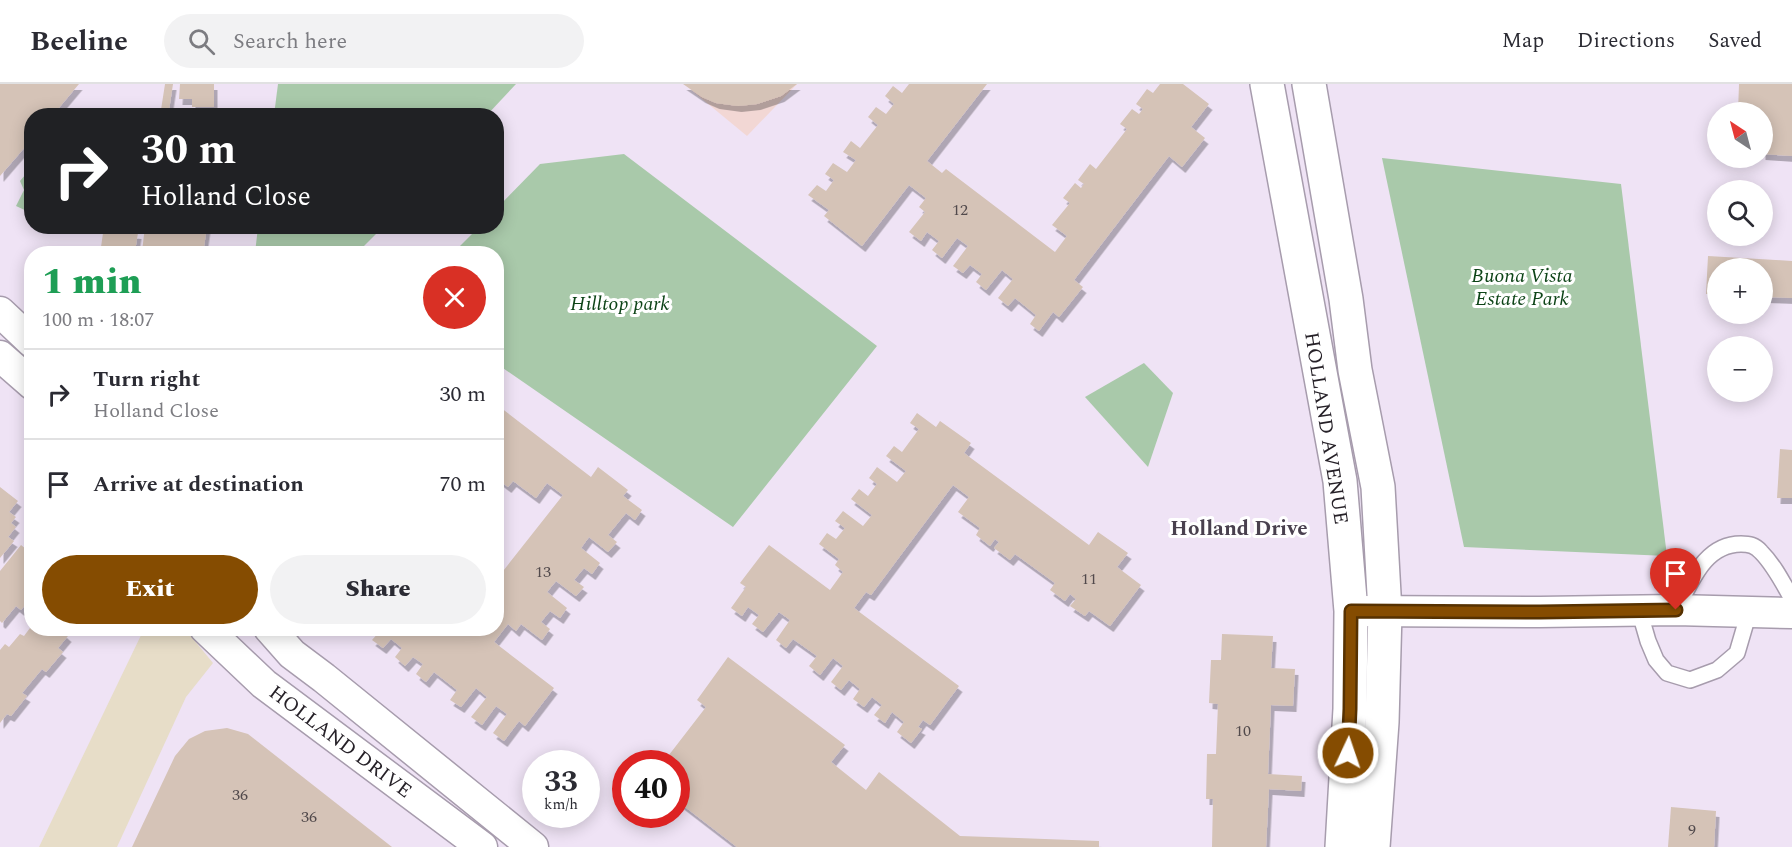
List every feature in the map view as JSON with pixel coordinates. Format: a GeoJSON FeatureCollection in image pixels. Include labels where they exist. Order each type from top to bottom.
{"type":"FeatureCollection","features":[{"type":"Feature","properties":{"kind":"street","name":"HOLLAND AVENUE"},"geometry":{"type":"LineString","coordinates":[[1267,84],[1340,481],[1351,611],[1350,709],[1358,834]]}},
{"type":"Feature","properties":{"kind":"street","name":"HOLLAND AVENUE"},"geometry":{"type":"LineString","coordinates":[[1309,84],[1346,299],[1355,370],[1378,487],[1385,612],[1382,722],[1358,834]]}},
{"type":"Feature","properties":{"kind":"street"},"geometry":{"type":"LineString","coordinates":[[0,312],[24,334]]}},
{"type":"Feature","properties":{"kind":"street"},"geometry":{"type":"LineString","coordinates":[[0,356],[24,376]]}},
{"type":"Feature","properties":{"kind":"street"},"geometry":{"type":"LineString","coordinates":[[1351,611],[1676,610],[1792,613]]}},
{"type":"Feature","properties":{"kind":"street","name":"HOLLAND DRIVE"},"geometry":{"type":"LineString","coordinates":[[213,636],[264,684],[482,847]]}},
{"type":"Feature","properties":{"kind":"street","name":"HOLLAND DRIVE"},"geometry":{"type":"LineString","coordinates":[[276,636],[292,654],[533,847]]}},
{"type":"Feature","properties":{"kind":"lane"},"geometry":{"type":"LineString","coordinates":[[1676,610],[1701,563],[1715,551],[1732,544],[1751,544],[1761,550],[1792,599]]}},
{"type":"Feature","properties":{"kind":"lane"},"geometry":{"type":"LineString","coordinates":[[1639,610],[1656,660],[1667,673],[1690,680],[1717,670],[1737,653],[1749,612]]}},
{"type":"Feature","properties":{"kind":"shaded area"},"geometry":{"type":"Polygon","coordinates":[[[684,84],[797,84],[747,136],[684,84]]]}},
{"type":"Feature","properties":{"kind":"shaded area"},"geometry":{"type":"Polygon","coordinates":[[[141,636],[191,636],[213,663],[186,697],[117,847],[39,847],[141,636]]]}},
{"type":"Feature","properties":{"kind":"green space"},"geometry":{"type":"Polygon","coordinates":[[[278,84],[516,84],[494,108],[275,108],[278,84]]]}},
{"type":"Feature","properties":{"kind":"green space","name":"Hilltop park"},"geometry":{"type":"Polygon","coordinates":[[[624,154],[877,346],[733,527],[504,369],[504,246],[460,246],[472,234],[504,234],[504,201],[540,164],[624,154]]]}},
{"type":"Feature","properties":{"kind":"green space","name":"Buona Vista Estate Park"},"geometry":{"type":"Polygon","coordinates":[[[1382,158],[1621,184],[1667,556],[1464,547],[1382,158]]]}},
{"type":"Feature","properties":{"kind":"green space"},"geometry":{"type":"Polygon","coordinates":[[[24,176],[24,190],[20,181],[24,176]]]}},
{"type":"Feature","properties":{"kind":"green space"},"geometry":{"type":"Polygon","coordinates":[[[24,190],[24,210],[16,206],[24,190]]]}},
{"type":"Feature","properties":{"kind":"green space"},"geometry":{"type":"Polygon","coordinates":[[[257,234],[376,234],[364,246],[256,246],[257,234]]]}},
{"type":"Feature","properties":{"kind":"green space"},"geometry":{"type":"Polygon","coordinates":[[[1144,363],[1173,393],[1148,467],[1085,397],[1144,363]]]}},
{"type":"Feature","properties":{"kind":"building"},"geometry":{"type":"Polygon","coordinates":[[[0,84],[79,84],[59,108],[24,108],[24,148],[0,176],[0,84]]]}},
{"type":"Feature","properties":{"kind":"building"},"geometry":{"type":"Polygon","coordinates":[[[165,84],[173,84],[169,108],[161,108],[165,84]]]}},
{"type":"Feature","properties":{"kind":"building"},"geometry":{"type":"Polygon","coordinates":[[[180,84],[214,84],[214,107],[192,107],[192,99],[179,99],[180,84]]]}},
{"type":"Feature","properties":{"kind":"building"},"geometry":{"type":"Polygon","coordinates":[[[683,84],[797,84],[781,96],[757,104],[738,106],[716,103],[683,84]]]}},
{"type":"Feature","properties":{"kind":"building"},"geometry":{"type":"Polygon","coordinates":[[[909,84],[987,84],[927,161],[942,173],[946,169],[1055,252],[1067,236],[1052,225],[1070,203],[1063,198],[1075,183],[1081,188],[1084,184],[1078,180],[1090,164],[1096,169],[1127,129],[1120,124],[1132,109],[1139,114],[1143,109],[1136,104],[1147,89],[1153,93],[1160,84],[1183,84],[1209,104],[1191,127],[1205,138],[1182,167],[1169,156],[1074,280],[1083,287],[1059,317],[1053,312],[1039,331],[1030,324],[1036,315],[1015,298],[1008,306],[998,298],[1013,279],[1002,270],[986,290],[976,282],[982,274],[970,265],[963,273],[953,266],[968,246],[957,238],[942,258],[932,250],[939,241],[927,232],[921,241],[909,232],[925,212],[919,207],[926,198],[909,185],[862,246],[824,216],[829,210],[808,195],[817,185],[826,191],[834,180],[825,174],[833,163],[847,172],[856,160],[843,152],[851,141],[860,148],[878,125],[868,117],[876,107],[886,114],[894,104],[885,96],[893,86],[902,93],[909,84]]]}},
{"type":"Feature","properties":{"kind":"building"},"geometry":{"type":"Polygon","coordinates":[[[1739,84],[1792,84],[1792,156],[1773,155],[1773,102],[1738,102],[1739,84]]]}},
{"type":"Feature","properties":{"kind":"building"},"geometry":{"type":"Polygon","coordinates":[[[103,234],[138,234],[136,246],[101,246],[103,234]]]}},
{"type":"Feature","properties":{"kind":"building"},"geometry":{"type":"Polygon","coordinates":[[[144,234],[206,234],[204,246],[143,246],[144,234]]]}},
{"type":"Feature","properties":{"kind":"building"},"geometry":{"type":"Polygon","coordinates":[[[1708,256],[1742,258],[1708,258],[1708,256]]]}},
{"type":"Feature","properties":{"kind":"building"},"geometry":{"type":"Polygon","coordinates":[[[1773,260],[1792,261],[1792,298],[1773,297],[1773,260]]]}},
{"type":"Feature","properties":{"kind":"building"},"geometry":{"type":"Polygon","coordinates":[[[504,410],[591,477],[598,467],[628,490],[623,496],[642,510],[635,520],[626,513],[608,535],[617,542],[608,552],[589,537],[581,548],[600,563],[592,574],[584,568],[574,580],[584,587],[576,596],[556,581],[547,592],[567,608],[560,618],[550,611],[541,622],[550,629],[542,640],[521,624],[516,631],[508,624],[504,629],[504,570],[563,495],[547,483],[536,498],[513,481],[508,487],[504,484],[504,410]]]}},
{"type":"Feature","properties":{"kind":"building"},"geometry":{"type":"Polygon","coordinates":[[[917,413],[936,427],[940,421],[971,443],[964,453],[1089,545],[1098,532],[1128,553],[1117,567],[1141,585],[1110,626],[1089,611],[1085,616],[1070,606],[1076,599],[1070,594],[1065,601],[1050,590],[1055,583],[1015,554],[1010,560],[994,548],[999,542],[995,539],[990,546],[976,535],[980,528],[958,512],[969,497],[953,485],[871,595],[866,592],[854,608],[959,686],[930,725],[923,720],[918,727],[922,729],[911,743],[897,732],[904,722],[892,712],[885,723],[874,715],[882,705],[872,697],[864,707],[853,699],[860,689],[849,680],[841,690],[831,682],[843,666],[833,658],[820,675],[809,666],[817,656],[793,639],[786,648],[776,640],[790,620],[779,612],[763,632],[752,624],[759,615],[748,607],[742,616],[731,608],[746,587],[740,583],[769,545],[830,590],[843,572],[835,565],[839,559],[819,544],[827,533],[836,539],[845,528],[835,521],[843,511],[863,526],[872,515],[851,499],[859,489],[868,496],[877,484],[869,478],[877,467],[897,482],[906,471],[886,456],[894,446],[902,452],[919,429],[910,423],[917,413]]]}},
{"type":"Feature","properties":{"kind":"building"},"geometry":{"type":"Polygon","coordinates":[[[1780,449],[1792,450],[1792,498],[1777,498],[1780,449]]]}},
{"type":"Feature","properties":{"kind":"building"},"geometry":{"type":"Polygon","coordinates":[[[0,487],[18,501],[9,512],[16,517],[11,523],[16,527],[8,537],[14,541],[0,558],[0,487]]]}},
{"type":"Feature","properties":{"kind":"building"},"geometry":{"type":"Polygon","coordinates":[[[21,545],[24,547],[24,606],[21,610],[16,606],[2,623],[0,621],[0,571],[21,545]]]}},
{"type":"Feature","properties":{"kind":"building"},"geometry":{"type":"Polygon","coordinates":[[[20,634],[24,636],[68,636],[58,648],[63,652],[46,672],[42,669],[22,693],[27,696],[11,716],[7,714],[0,723],[0,650],[5,644],[9,647],[20,634]]]}},
{"type":"Feature","properties":{"kind":"building"},"geometry":{"type":"Polygon","coordinates":[[[1222,634],[1273,636],[1271,668],[1295,669],[1293,706],[1271,705],[1268,774],[1302,776],[1301,791],[1269,789],[1266,847],[1212,847],[1213,799],[1206,799],[1207,754],[1216,754],[1218,704],[1209,703],[1211,660],[1221,660],[1222,634]]]}},
{"type":"Feature","properties":{"kind":"building"},"geometry":{"type":"Polygon","coordinates":[[[376,636],[499,636],[494,642],[554,688],[525,726],[519,721],[504,741],[493,733],[507,714],[496,706],[482,725],[471,717],[487,697],[476,688],[461,707],[450,700],[457,690],[434,672],[426,682],[416,674],[423,664],[413,657],[405,666],[395,657],[402,648],[391,639],[383,648],[372,640],[376,636]]]}},
{"type":"Feature","properties":{"kind":"building"},"geometry":{"type":"Polygon","coordinates":[[[728,657],[845,745],[831,762],[866,790],[879,772],[960,836],[1099,841],[1099,847],[737,847],[690,811],[690,750],[673,750],[706,707],[697,700],[728,657]]]}},
{"type":"Feature","properties":{"kind":"building"},"geometry":{"type":"Polygon","coordinates":[[[227,728],[248,734],[392,847],[132,847],[175,756],[189,739],[205,731],[227,728]]]}},
{"type":"Feature","properties":{"kind":"building"},"geometry":{"type":"Polygon","coordinates":[[[1671,807],[1716,811],[1714,847],[1668,847],[1671,807]]]}},
{"type":"Feature","properties":{"kind":"district","name":"Holland Drive"},"geometry":{"type":"Point","coordinates":[1239,528]}},
{"type":"Feature","properties":{"kind":"route"},"geometry":{"type":"LineString","coordinates":[[1348,753],[1351,611],[1676,610]]}}]}
